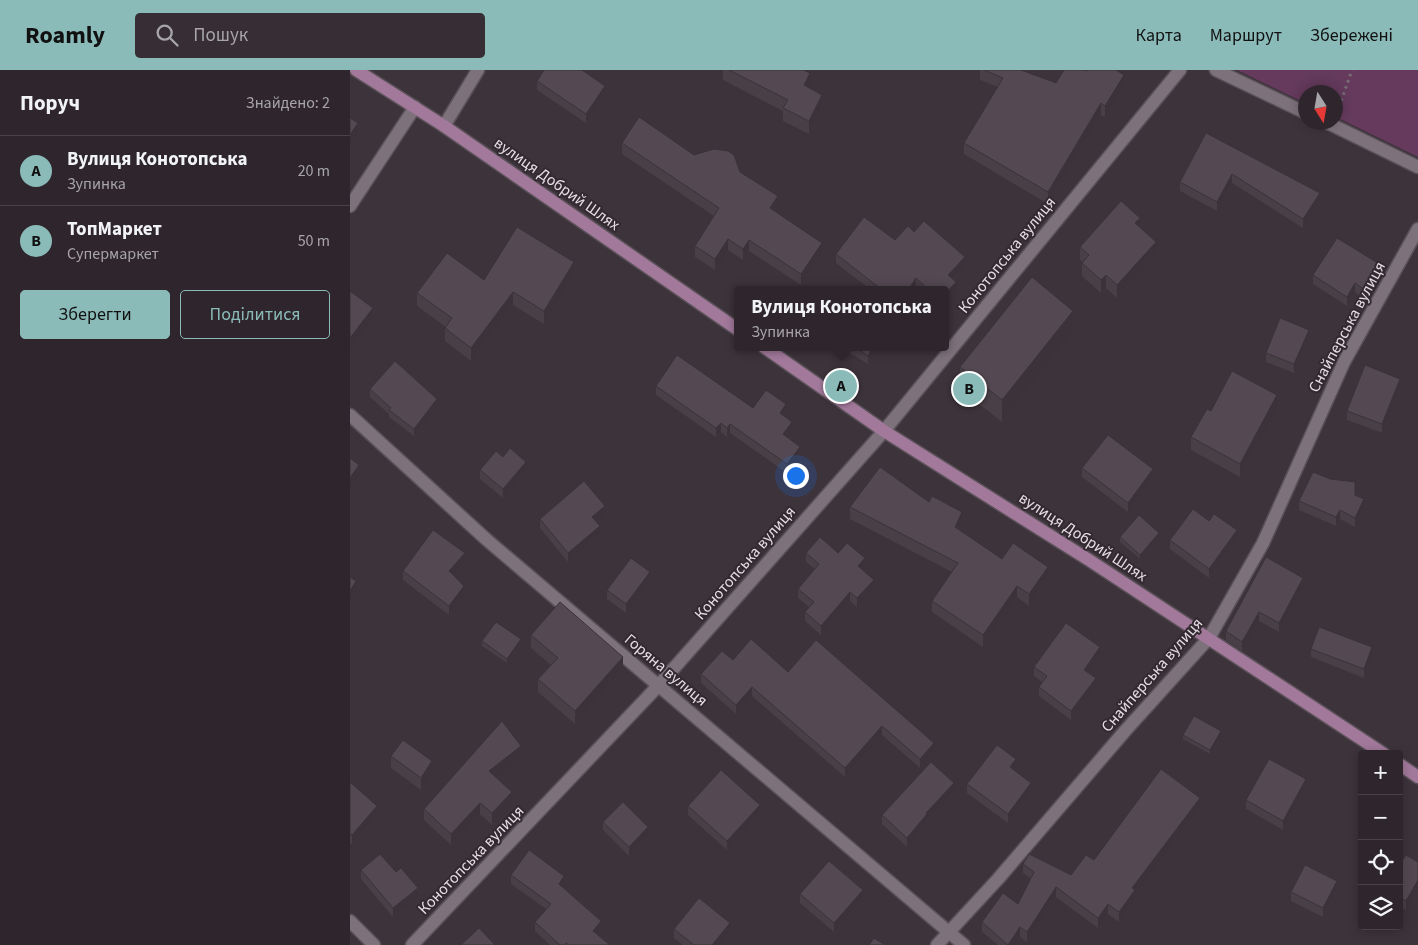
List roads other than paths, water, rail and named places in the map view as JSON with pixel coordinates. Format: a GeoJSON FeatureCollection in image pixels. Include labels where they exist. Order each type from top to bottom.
{"type":"FeatureCollection","features":[{"type":"Feature","properties":{"kind":"street","name":"вулиця Добрий Шлях"},"geometry":{"type":"LineString","coordinates":[[356,70],[444,126],[734,327]]}},
{"type":"Feature","properties":{"kind":"street"},"geometry":{"type":"LineString","coordinates":[[444,126],[478,70]]}},
{"type":"Feature","properties":{"kind":"street","name":"Конотопська вулиця"},"geometry":{"type":"LineString","coordinates":[[412,945],[659,685],[884,431],[1180,70]]}},
{"type":"Feature","properties":{"kind":"street"},"geometry":{"type":"LineString","coordinates":[[1216,70],[1298,109]]}},
{"type":"Feature","properties":{"kind":"street"},"geometry":{"type":"LineString","coordinates":[[350,206],[415,107]]}},
{"type":"Feature","properties":{"kind":"street"},"geometry":{"type":"LineString","coordinates":[[1342,130],[1418,167]]}},
{"type":"Feature","properties":{"kind":"street","name":"Снайперська вулиця"},"geometry":{"type":"LineString","coordinates":[[938,945],[1209,638],[1263,543],[1344,362],[1418,229]]}},
{"type":"Feature","properties":{"kind":"street","name":"вулиця Добрий Шлях"},"geometry":{"type":"LineString","coordinates":[[770,351],[884,431],[1209,638],[1378,750]]}},
{"type":"Feature","properties":{"kind":"street","name":"Горяна вулиця"},"geometry":{"type":"LineString","coordinates":[[350,415],[487,540],[964,945]]}},
{"type":"Feature","properties":{"kind":"street"},"geometry":{"type":"LineString","coordinates":[[1403,767],[1418,776]]}},
{"type":"Feature","properties":{"kind":"street"},"geometry":{"type":"LineString","coordinates":[[350,921],[374,945]]}},
{"type":"Feature","properties":{"kind":"place","name":"Вулиця Конотопська"},"geometry":{"type":"Point","coordinates":[841,386]}},
{"type":"Feature","properties":{"kind":"place","name":"ТопМаркет"},"geometry":{"type":"Point","coordinates":[969,389]}}]}
